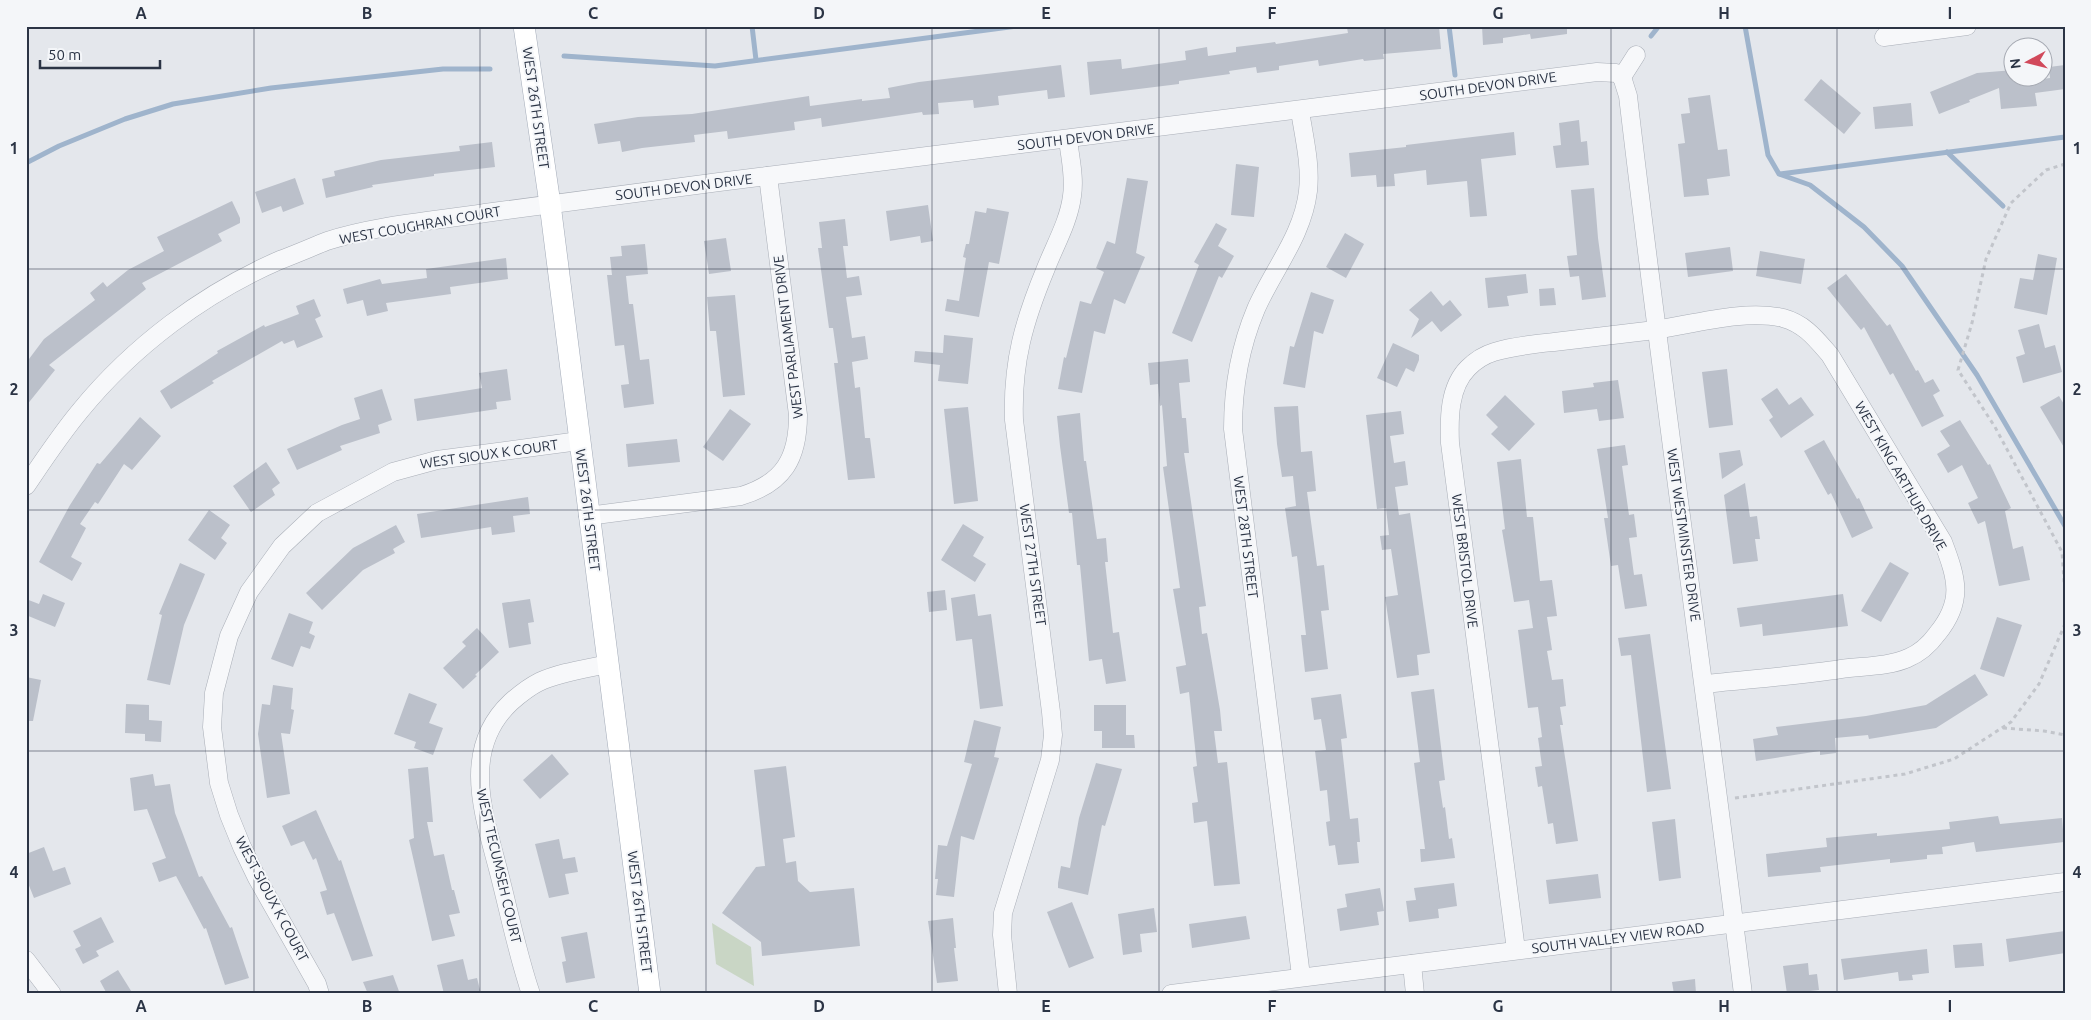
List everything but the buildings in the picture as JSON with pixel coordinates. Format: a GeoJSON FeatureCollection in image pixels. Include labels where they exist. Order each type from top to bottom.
{"type":"FeatureCollection","features":[{"type":"Feature","properties":{"kind":"main road","name":"WEST 26TH STREET"},"geometry":{"type":"LineString","coordinates":[[524,26],[550,204],[650,994]]}},
{"type":"Feature","properties":{"kind":"street"},"geometry":{"type":"LineString","coordinates":[[1884,37],[1967,26]]}},
{"type":"Feature","properties":{"kind":"street"},"geometry":{"type":"LineString","coordinates":[[1622,76],[1636,55]]}},
{"type":"Feature","properties":{"kind":"street","name":"SOUTH DEVON DRIVE"},"geometry":{"type":"LineString","coordinates":[[550,204],[1300,111],[1597,72],[1616,73],[1622,76]]}},
{"type":"Feature","properties":{"kind":"street","name":"WEST WESTMINSTER DRIVE"},"geometry":{"type":"LineString","coordinates":[[1622,76],[1628,96],[1656,330],[1705,684],[1743,994]]}},
{"type":"Feature","properties":{"kind":"street","name":"WEST 28TH STREET"},"geometry":{"type":"LineString","coordinates":[[1300,111],[1308,170],[1306,202],[1288,249],[1256,309],[1243,347],[1236,382],[1233,429],[1301,976]]}},
{"type":"Feature","properties":{"kind":"street","name":"WEST 27TH STREET"},"geometry":{"type":"LineString","coordinates":[[1008,994],[1002,935],[1003,913],[1050,760],[1053,734],[1043,635],[1014,420],[1013,388],[1018,353],[1028,310],[1059,240],[1072,198],[1073,181],[1068,139]]}},
{"type":"Feature","properties":{"kind":"street","name":"WEST PARLIAMENT DRIVE"},"geometry":{"type":"LineString","coordinates":[[588,516],[741,496],[758,491],[771,484],[793,456],[798,431],[798,415],[768,176]]}},
{"type":"Feature","properties":{"kind":"street","name":"WEST COUGHRAN COURT"},"geometry":{"type":"LineString","coordinates":[[26,486],[60,437],[104,383],[139,350],[169,326],[239,280],[279,261],[337,239],[400,226],[550,204]]}},
{"type":"Feature","properties":{"kind":"street","name":"WEST KING ARTHUR DRIVE"},"geometry":{"type":"LineString","coordinates":[[1656,330],[1734,317],[1770,316],[1785,318],[1809,330],[1830,355],[1943,542],[1953,568],[1956,586],[1951,616],[1945,625],[1922,651],[1907,659],[1816,673],[1705,684]]}},
{"type":"Feature","properties":{"kind":"street","name":"WEST BRISTOL DRIVE"},"geometry":{"type":"LineString","coordinates":[[1516,950],[1450,443],[1449,416],[1454,395],[1467,369],[1478,359],[1494,352],[1517,346],[1656,330]]}},
{"type":"Feature","properties":{"kind":"street","name":"WEST SIOUX K COURT"},"geometry":{"type":"LineString","coordinates":[[320,994],[317,984],[246,855],[228,815],[220,783],[212,727],[214,693],[229,636],[249,592],[282,546],[317,514],[393,472],[437,460],[579,441]]}},
{"type":"Feature","properties":{"kind":"street","name":"WEST TECUMSEH COURT"},"geometry":{"type":"LineString","coordinates":[[531,994],[480,796],[481,755],[486,736],[495,720],[519,695],[546,680],[562,674],[608,664]]}},
{"type":"Feature","properties":{"kind":"street","name":"SOUTH VALLEY VIEW ROAD"},"geometry":{"type":"LineString","coordinates":[[1176,993],[2065,882]]}},
{"type":"Feature","properties":{"kind":"street"},"geometry":{"type":"LineString","coordinates":[[26,960],[52,994]]}},
{"type":"Feature","properties":{"kind":"street"},"geometry":{"type":"LineString","coordinates":[[1412,964],[1415,994]]}},
{"type":"Feature","properties":{"kind":"path"},"geometry":{"type":"LineString","coordinates":[[2065,164],[2046,170],[2011,204],[1986,259],[1958,370],[1995,427],[2062,552],[2065,594]]}},
{"type":"Feature","properties":{"kind":"path"},"geometry":{"type":"LineString","coordinates":[[1719,800],[1905,774],[1954,759],[2012,722],[2039,684],[2065,624]]}},
{"type":"Feature","properties":{"kind":"path"},"geometry":{"type":"LineString","coordinates":[[2002,728],[2044,731],[2065,735]]}},
{"type":"Feature","properties":{"kind":"green space"},"geometry":{"type":"Polygon","coordinates":[[[712,923],[751,947],[754,986],[716,964],[712,923]]]}},
{"type":"Feature","properties":{"kind":"waterway"},"geometry":{"type":"LineString","coordinates":[[752,26],[756,60]]}},
{"type":"Feature","properties":{"kind":"waterway"},"geometry":{"type":"LineString","coordinates":[[564,56],[715,66],[1017,26]]}},
{"type":"Feature","properties":{"kind":"waterway"},"geometry":{"type":"LineString","coordinates":[[1449,26],[1455,75]]}},
{"type":"Feature","properties":{"kind":"waterway"},"geometry":{"type":"LineString","coordinates":[[1651,36],[1659,26]]}},
{"type":"Feature","properties":{"kind":"waterway"},"geometry":{"type":"LineString","coordinates":[[1745,26],[1768,155],[1779,174],[1810,185],[1864,227],[1902,266],[1977,375],[2065,526]]}},
{"type":"Feature","properties":{"kind":"waterway"},"geometry":{"type":"LineString","coordinates":[[26,163],[59,146],[125,119],[173,104],[271,88],[443,69],[490,69]]}},
{"type":"Feature","properties":{"kind":"waterway"},"geometry":{"type":"LineString","coordinates":[[1780,174],[2065,137]]}},
{"type":"Feature","properties":{"kind":"waterway"},"geometry":{"type":"LineString","coordinates":[[1947,152],[2003,206]]}}]}
